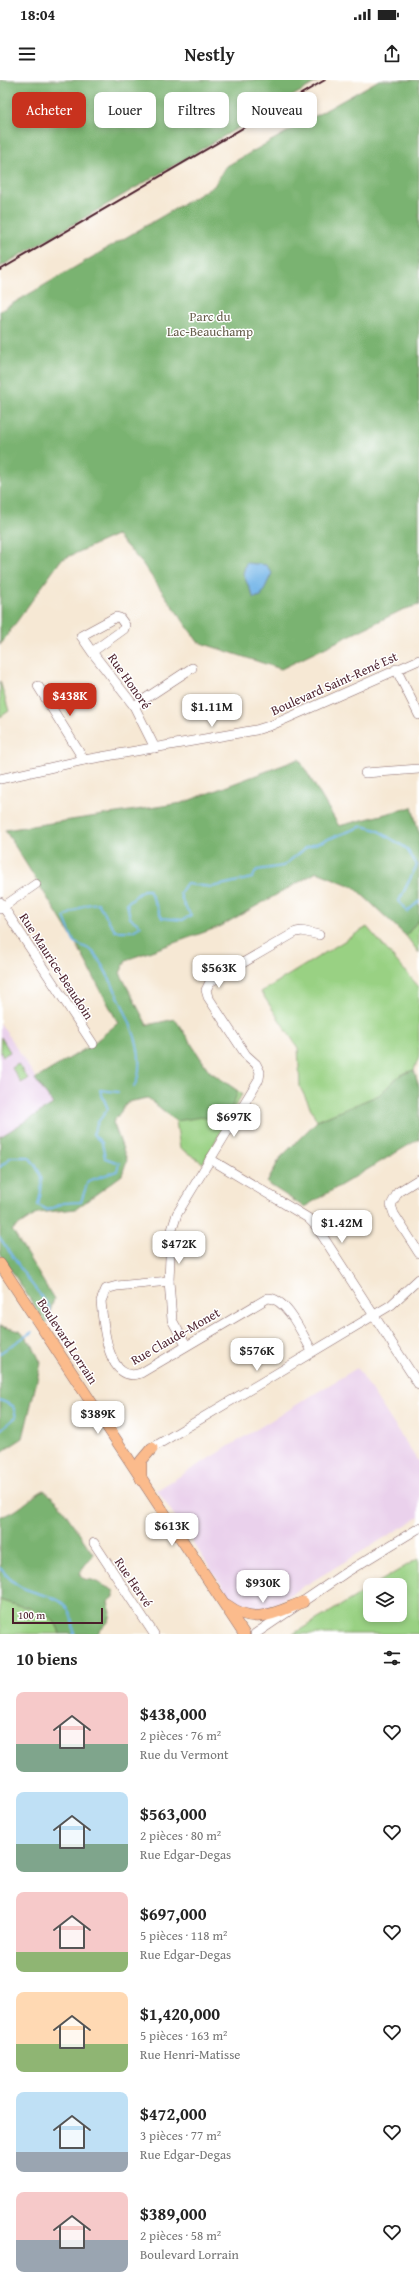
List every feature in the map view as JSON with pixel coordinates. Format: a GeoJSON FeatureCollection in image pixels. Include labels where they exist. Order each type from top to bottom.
{"type":"FeatureCollection","features":[{"type":"Feature","properties":{"kind":"main road","name":"Boulevard Lorrain"},"geometry":{"type":"LineString","coordinates":[[0,1264],[244,1634]]}},
{"type":"Feature","properties":{"kind":"main road"},"geometry":{"type":"LineString","coordinates":[[120,1448],[132,1452],[152,1448]]}},
{"type":"Feature","properties":{"kind":"main road"},"geometry":{"type":"LineString","coordinates":[[141,1479],[141,1461],[152,1448]]}},
{"type":"Feature","properties":{"kind":"main road"},"geometry":{"type":"LineString","coordinates":[[222,1602],[241,1614],[252,1617],[268,1614],[303,1602]]}},
{"type":"Feature","properties":{"kind":"street","name":"Rue Honoré"},"geometry":{"type":"LineString","coordinates":[[92,652],[124,629],[125,625],[120,618],[116,617],[81,636],[92,652],[134,706],[156,748]]}},
{"type":"Feature","properties":{"kind":"street","name":"Boulevard Saint-René Est"},"geometry":{"type":"LineString","coordinates":[[0,778],[84,760],[156,748],[272,725],[419,660]]}},
{"type":"Feature","properties":{"kind":"street"},"geometry":{"type":"LineString","coordinates":[[134,706],[192,668]]}},
{"type":"Feature","properties":{"kind":"street"},"geometry":{"type":"LineString","coordinates":[[396,669],[419,714]]}},
{"type":"Feature","properties":{"kind":"street"},"geometry":{"type":"LineString","coordinates":[[38,686],[84,760]]}},
{"type":"Feature","properties":{"kind":"street"},"geometry":{"type":"LineString","coordinates":[[365,774],[419,768]]}},
{"type":"Feature","properties":{"kind":"street"},"geometry":{"type":"LineString","coordinates":[[1,906],[36,884]]}},
{"type":"Feature","properties":{"kind":"street","name":"Rue Maurice-Beaudoin"},"geometry":{"type":"LineString","coordinates":[[1,906],[93,1044]]}},
{"type":"Feature","properties":{"kind":"street"},"geometry":{"type":"LineString","coordinates":[[186,1345],[172,1320],[169,1281],[171,1233],[177,1214],[259,1079],[260,1072],[256,1064],[246,1055],[208,997],[206,990],[207,985],[296,932],[302,931],[319,935]]}},
{"type":"Feature","properties":{"kind":"street"},"geometry":{"type":"LineString","coordinates":[[210,1159],[308,1218],[316,1226],[419,1385]]}},
{"type":"Feature","properties":{"kind":"street"},"geometry":{"type":"LineString","coordinates":[[419,1179],[398,1192],[391,1205],[394,1214],[419,1253]]}},
{"type":"Feature","properties":{"kind":"street"},"geometry":{"type":"LineString","coordinates":[[152,1448],[397,1301],[419,1279]]}},
{"type":"Feature","properties":{"kind":"street","name":"Rue Claude-Monet"},"geometry":{"type":"LineString","coordinates":[[169,1281],[117,1286],[106,1289],[101,1302],[106,1347],[123,1372],[133,1375],[264,1299],[274,1298],[285,1306],[312,1351]]}},
{"type":"Feature","properties":{"kind":"street"},"geometry":{"type":"LineString","coordinates":[[255,1634],[345,1573],[419,1528]]}},
{"type":"Feature","properties":{"kind":"street","name":"Rue Hervé"},"geometry":{"type":"LineString","coordinates":[[94,1543],[154,1634]]}},
{"type":"Feature","properties":{"kind":"shaded area"},"geometry":{"type":"Polygon","coordinates":[[[0,1023],[53,1104],[0,1137],[0,1023]]]}},
{"type":"Feature","properties":{"kind":"shaded area"},"geometry":{"type":"Polygon","coordinates":[[[357,1368],[419,1463],[419,1517],[261,1612],[232,1600],[157,1490],[357,1368]]]}},
{"type":"Feature","properties":{"kind":"green space"},"geometry":{"type":"Polygon","coordinates":[[[0,80],[320,80],[299,92],[237,92],[238,128],[0,267],[0,80]]]}},
{"type":"Feature","properties":{"kind":"green space","name":"Parc du Lac-Beauchamp"},"geometry":{"type":"Polygon","coordinates":[[[379,80],[419,80],[419,605],[402,610],[281,669],[198,642],[142,563],[116,535],[61,560],[0,645],[0,311],[214,186],[225,167],[294,128],[317,128],[317,115],[379,80]]]}},
{"type":"Feature","properties":{"kind":"green space"},"geometry":{"type":"Polygon","coordinates":[[[0,681],[9,711],[0,717],[0,681]]]}},
{"type":"Feature","properties":{"kind":"green space"},"geometry":{"type":"Polygon","coordinates":[[[299,759],[339,826],[412,807],[419,833],[419,919],[406,936],[354,887],[317,872],[219,927],[126,960],[120,973],[147,1025],[175,1019],[209,1071],[238,1091],[225,1125],[203,1117],[176,1121],[148,1098],[128,1102],[113,1122],[127,1160],[122,1175],[76,1209],[38,1213],[12,1230],[54,1299],[46,1324],[0,1253],[0,1137],[53,1104],[35,1079],[90,1046],[118,1023],[78,947],[5,830],[182,803],[299,759]]]}},
{"type":"Feature","properties":{"kind":"green space"},"geometry":{"type":"Polygon","coordinates":[[[419,919],[419,953],[406,936],[419,919]]]}},
{"type":"Feature","properties":{"kind":"green space"},"geometry":{"type":"Polygon","coordinates":[[[367,927],[419,987],[419,1057],[414,1070],[400,1075],[379,1095],[317,1121],[300,1087],[298,1048],[261,992],[367,927]]]}},
{"type":"Feature","properties":{"kind":"green space"},"geometry":{"type":"Polygon","coordinates":[[[178,1024],[209,1071],[242,1094],[203,1163],[180,1148],[176,1121],[151,1095],[178,1024]]]}},
{"type":"Feature","properties":{"kind":"green space"},"geometry":{"type":"Polygon","coordinates":[[[1,1037],[10,1052],[3,1056],[0,1051],[1,1037]]]}},
{"type":"Feature","properties":{"kind":"green space"},"geometry":{"type":"Polygon","coordinates":[[[18,1064],[28,1079],[21,1083],[12,1068],[18,1064]]]}},
{"type":"Feature","properties":{"kind":"green space"},"geometry":{"type":"Polygon","coordinates":[[[414,1070],[419,1087],[419,1139],[304,1207],[267,1183],[280,1158],[317,1121],[379,1095],[400,1075],[414,1070]]]}},
{"type":"Feature","properties":{"kind":"green space"},"geometry":{"type":"Polygon","coordinates":[[[0,1326],[20,1331],[33,1346],[41,1363],[23,1438],[0,1453],[0,1326]]]}},
{"type":"Feature","properties":{"kind":"green space"},"geometry":{"type":"Polygon","coordinates":[[[44,1490],[58,1502],[93,1554],[80,1573],[80,1576],[84,1579],[93,1580],[114,1591],[114,1597],[108,1602],[111,1613],[109,1621],[97,1634],[60,1634],[51,1618],[44,1613],[0,1600],[0,1516],[17,1510],[44,1490]]]}},
{"type":"Feature","properties":{"kind":"green space"},"geometry":{"type":"Polygon","coordinates":[[[419,1558],[419,1634],[293,1634],[363,1592],[363,1622],[407,1622],[407,1578],[386,1578],[419,1558]]]}},
{"type":"Feature","properties":{"kind":"green space"},"geometry":{"type":"Polygon","coordinates":[[[0,1600],[44,1613],[51,1618],[60,1634],[0,1634],[0,1600]]]}},
{"type":"Feature","properties":{"kind":"water"},"geometry":{"type":"Polygon","coordinates":[[[246,563],[266,565],[272,573],[261,596],[254,598],[243,574],[246,563]]]}},
{"type":"Feature","properties":{"kind":"waterway"},"geometry":{"type":"LineString","coordinates":[[134,1086],[139,1071],[139,1054],[130,1023],[105,970],[93,952],[74,942],[64,917],[85,905],[98,903],[115,931],[133,931],[141,926],[130,918],[127,903],[143,890],[149,890],[162,918],[183,920],[191,915],[184,905],[180,893],[186,884],[212,887],[252,878],[257,870],[283,866],[307,847],[363,826],[377,830],[406,848],[417,865],[399,901],[407,912],[419,901]]}},
{"type":"Feature","properties":{"kind":"waterway"},"geometry":{"type":"LineString","coordinates":[[0,1167],[11,1157],[29,1157],[38,1169],[42,1184],[38,1205],[48,1210],[63,1203],[81,1202],[88,1181],[117,1171],[119,1163],[105,1158],[102,1143],[93,1134],[98,1122],[108,1109],[100,1090],[118,1092]]}},
{"type":"Feature","properties":{"kind":"waterway"},"geometry":{"type":"LineString","coordinates":[[0,1238],[27,1278],[49,1306],[49,1318]]}},
{"type":"Feature","properties":{"kind":"waterway"},"geometry":{"type":"LineString","coordinates":[[0,1353],[32,1332]]}},
{"type":"Feature","properties":{"kind":"waterway"},"geometry":{"type":"LineString","coordinates":[[0,1400],[13,1406],[16,1417],[0,1430]]}},
{"type":"Feature","properties":{"kind":"waterway"},"geometry":{"type":"LineString","coordinates":[[0,1568],[12,1581],[21,1587],[50,1597],[64,1604],[69,1610],[74,1634]]}},
{"type":"Feature","properties":{"kind":"railway"},"geometry":{"type":"LineString","coordinates":[[0,270],[325,80]]}}]}
